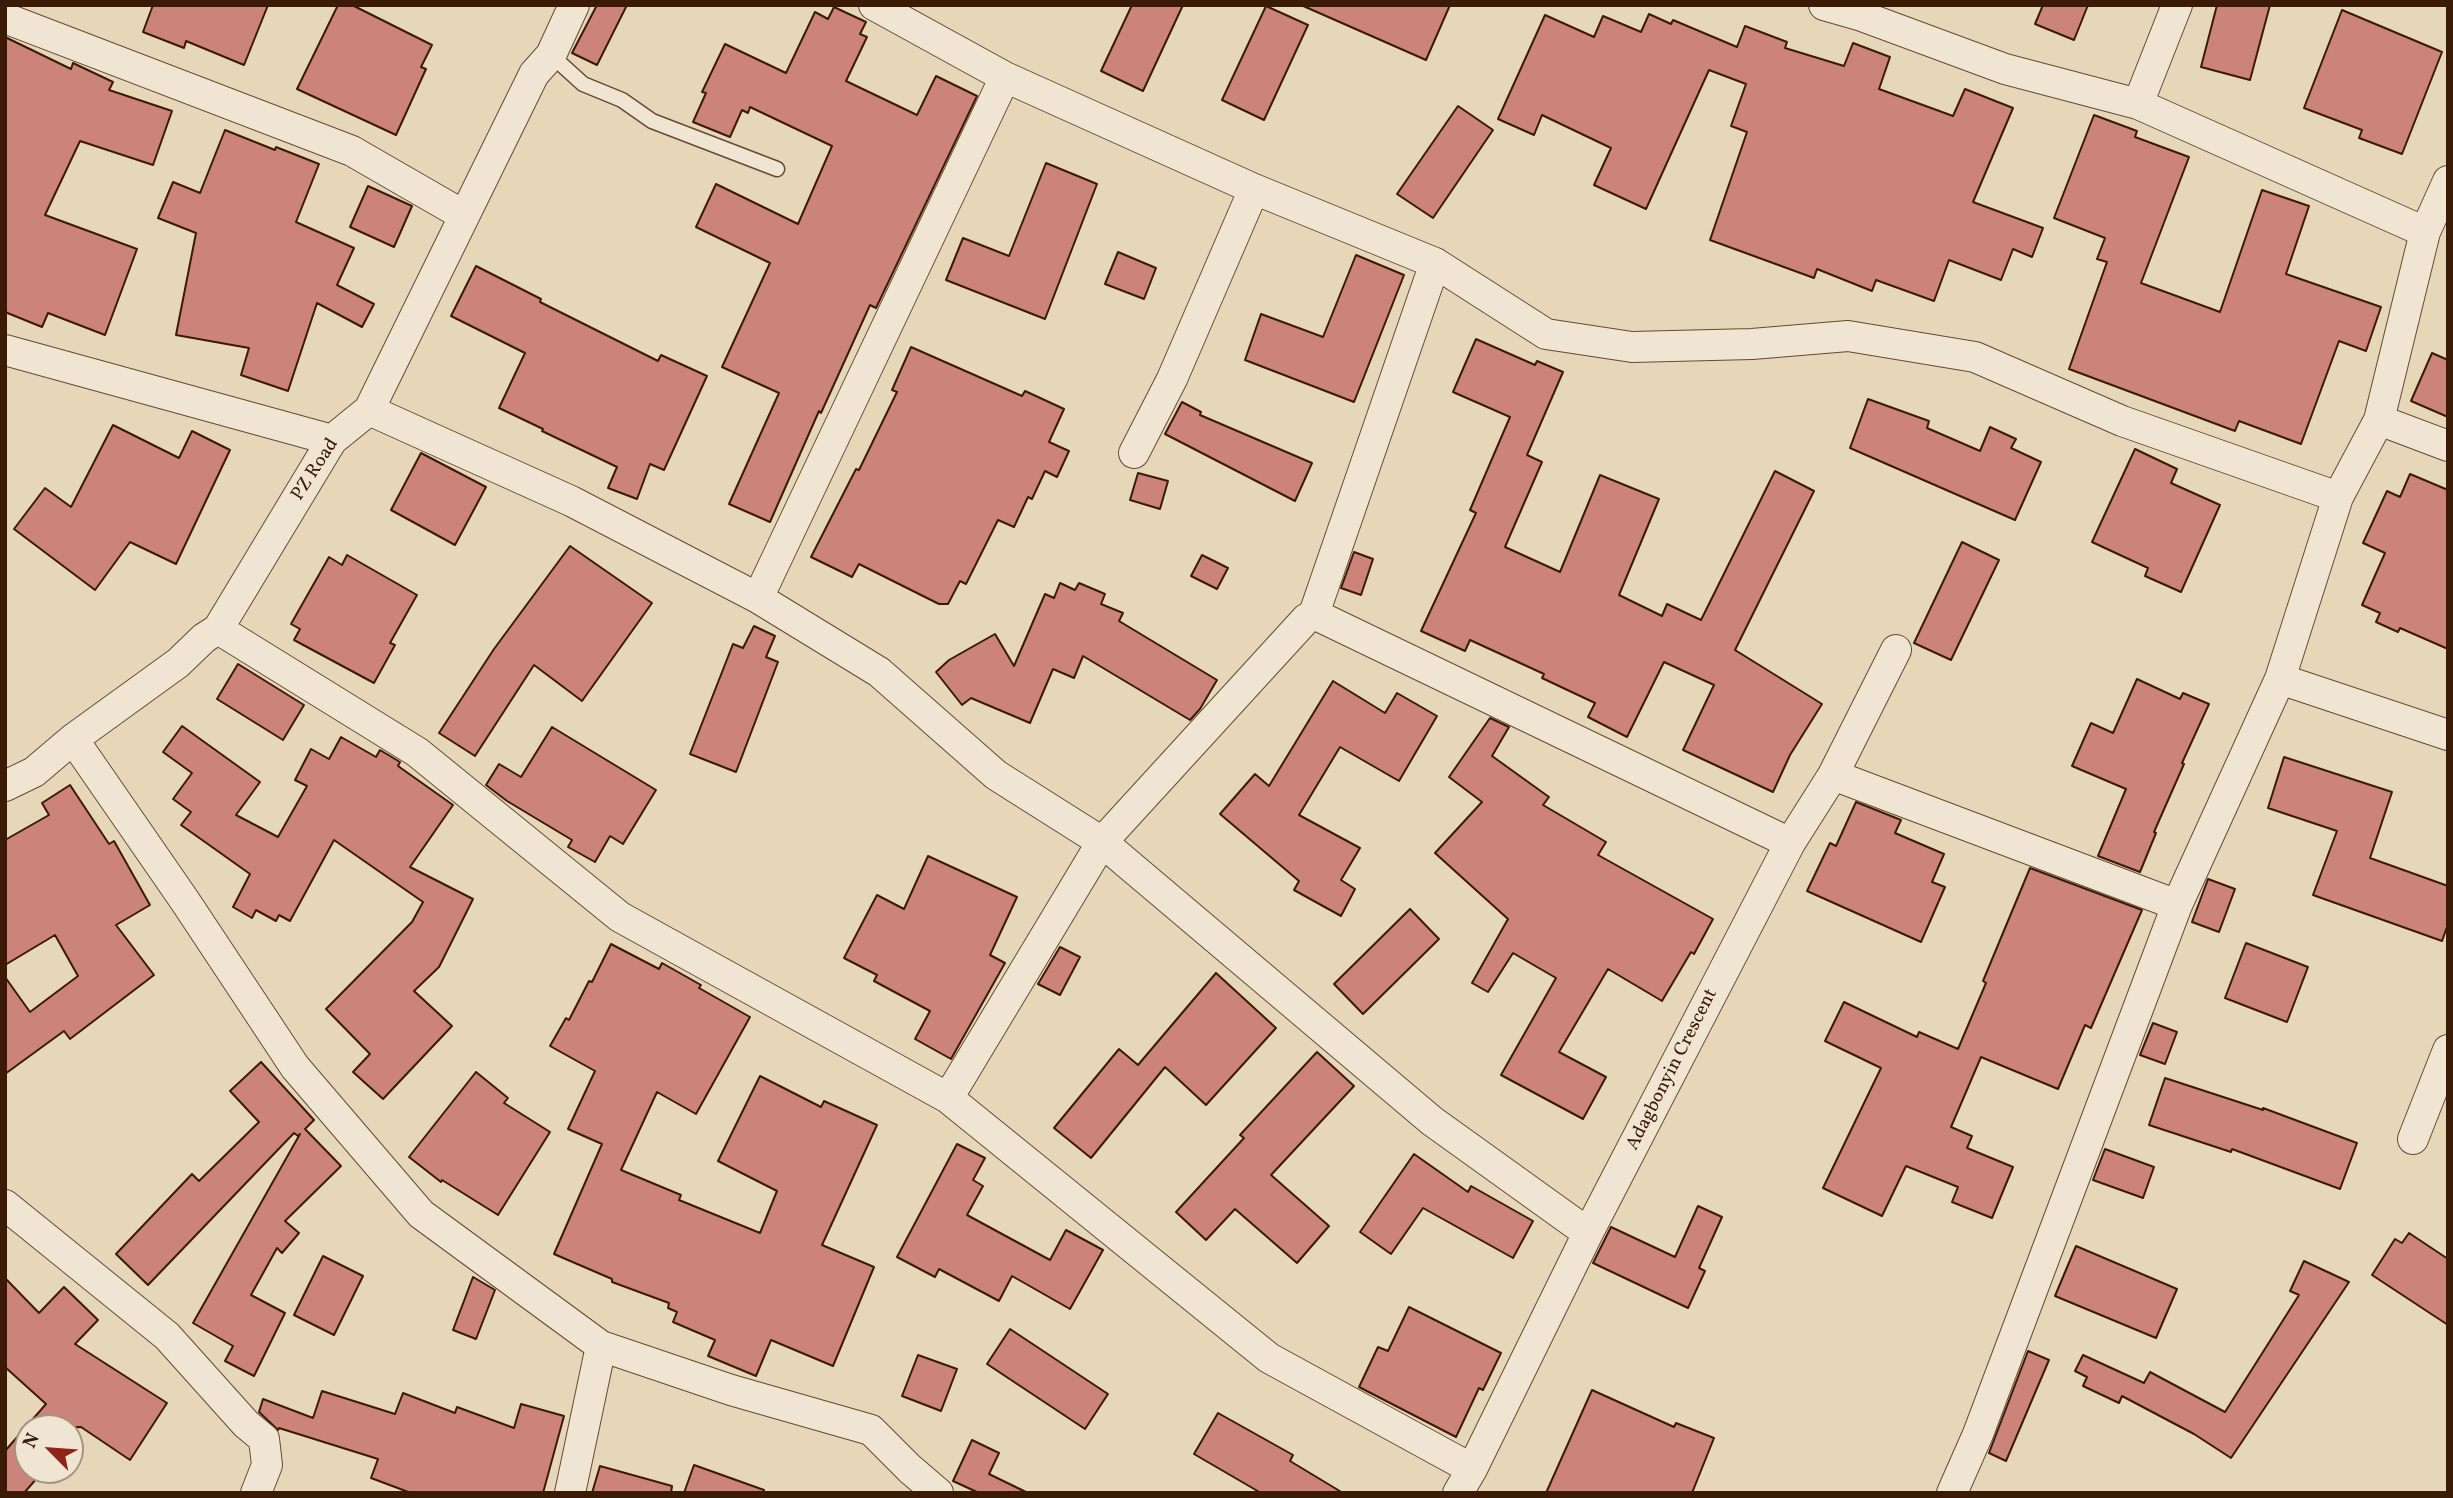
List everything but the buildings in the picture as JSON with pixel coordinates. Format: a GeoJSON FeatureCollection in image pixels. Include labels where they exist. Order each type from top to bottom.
{"type":"FeatureCollection","features":[{"type":"Feature","properties":{"kind":"street","name":"PZ Road"},"geometry":{"type":"LineString","coordinates":[[5,786],[34,772],[73,739],[178,663],[204,638],[218,629],[332,440],[369,410],[534,74],[551,55],[574,5]]}},
{"type":"Feature","properties":{"kind":"street"},"geometry":{"type":"LineString","coordinates":[[874,5],[1005,77],[1254,189],[1436,263],[1546,334],[1632,347],[1752,344],[1848,336],[1975,358],[2122,421],[2338,497]]}},
{"type":"Feature","properties":{"kind":"street"},"geometry":{"type":"LineString","coordinates":[[1824,5],[1861,10],[2005,69],[2138,104],[2426,232]]}},
{"type":"Feature","properties":{"kind":"street"},"geometry":{"type":"LineString","coordinates":[[2138,104],[2177,5]]}},
{"type":"Feature","properties":{"kind":"street"},"geometry":{"type":"LineString","coordinates":[[5,18],[352,151],[463,215]]}},
{"type":"Feature","properties":{"kind":"street"},"geometry":{"type":"LineString","coordinates":[[758,597],[1005,77]]}},
{"type":"Feature","properties":{"kind":"street"},"geometry":{"type":"LineString","coordinates":[[1952,1493],[1978,1434],[2177,905],[2280,679],[2338,497],[2379,420],[2426,232],[2448,181]]}},
{"type":"Feature","properties":{"kind":"street"},"geometry":{"type":"LineString","coordinates":[[1134,453],[1172,379],[1254,189]]}},
{"type":"Feature","properties":{"kind":"street"},"geometry":{"type":"LineString","coordinates":[[948,1098],[1102,842],[1306,619],[1314,614],[1436,263]]}},
{"type":"Feature","properties":{"kind":"street"},"geometry":{"type":"LineString","coordinates":[[5,350],[332,440]]}},
{"type":"Feature","properties":{"kind":"street"},"geometry":{"type":"LineString","coordinates":[[369,410],[571,500],[758,597],[879,672],[996,775],[1102,842],[1432,1121],[1588,1233]]}},
{"type":"Feature","properties":{"kind":"street"},"geometry":{"type":"LineString","coordinates":[[2379,420],[2448,446]]}},
{"type":"Feature","properties":{"kind":"street"},"geometry":{"type":"LineString","coordinates":[[1314,614],[1790,843]]}},
{"type":"Feature","properties":{"kind":"street"},"geometry":{"type":"LineString","coordinates":[[218,629],[417,752],[620,917],[948,1098],[1269,1358],[1465,1481]]}},
{"type":"Feature","properties":{"kind":"street","name":"Adagbonyin Crescent"},"geometry":{"type":"LineString","coordinates":[[1465,1481],[1588,1233],[1790,843],[1833,775],[1896,650]]}},
{"type":"Feature","properties":{"kind":"street"},"geometry":{"type":"LineString","coordinates":[[2280,679],[2448,735]]}},
{"type":"Feature","properties":{"kind":"street"},"geometry":{"type":"LineString","coordinates":[[73,739],[295,1067],[421,1214],[601,1346],[732,1391],[871,1430],[938,1493]]}},
{"type":"Feature","properties":{"kind":"street"},"geometry":{"type":"LineString","coordinates":[[1833,775],[2177,905]]}},
{"type":"Feature","properties":{"kind":"street"},"geometry":{"type":"LineString","coordinates":[[2413,1139],[2448,1050]]}},
{"type":"Feature","properties":{"kind":"street"},"geometry":{"type":"LineString","coordinates":[[5,1205],[167,1336],[246,1424],[264,1439],[267,1465],[256,1493]]}},
{"type":"Feature","properties":{"kind":"street"},"geometry":{"type":"LineString","coordinates":[[570,1493],[601,1346]]}},
{"type":"Feature","properties":{"kind":"lane"},"geometry":{"type":"LineString","coordinates":[[551,55],[583,84],[622,100],[652,121],[777,169]]}}]}
